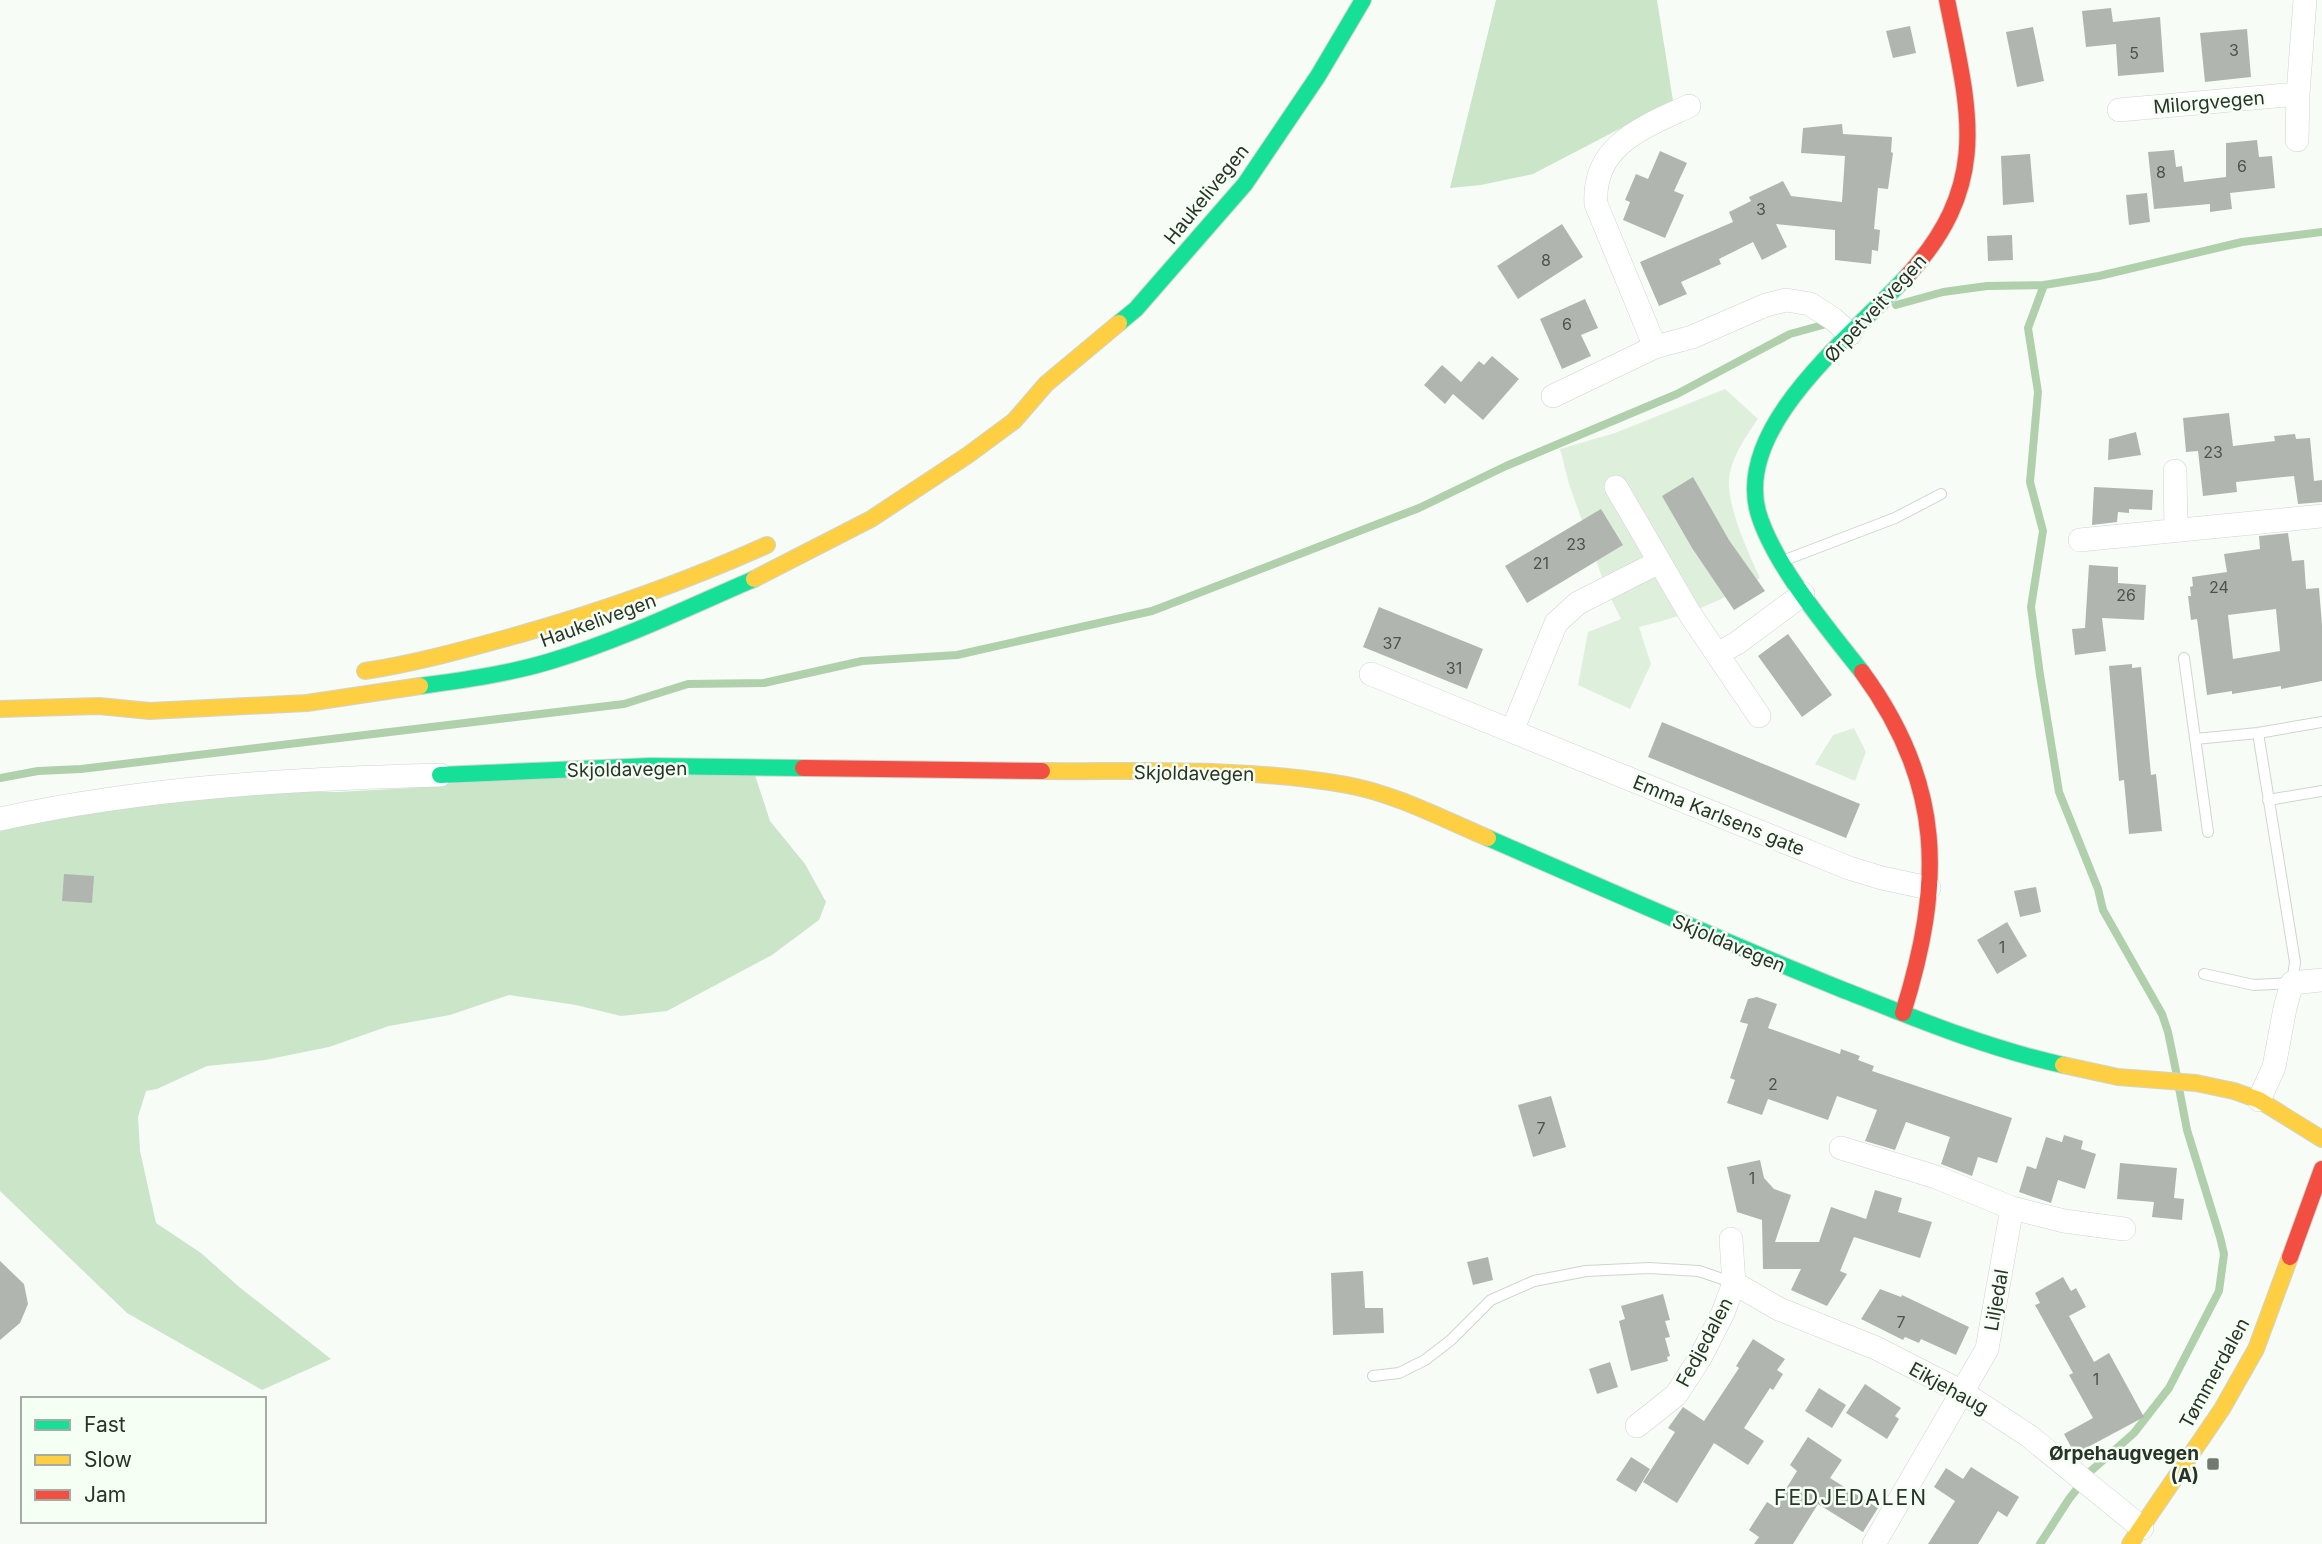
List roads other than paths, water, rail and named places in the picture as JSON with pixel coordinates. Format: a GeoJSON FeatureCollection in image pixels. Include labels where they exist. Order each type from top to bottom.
{"type":"FeatureCollection","features":[{"type":"Feature","properties":{"kind":"main road","name":"Haukelivegen"},"geometry":{"type":"LineString","coordinates":[[0,709],[99,706],[150,711],[307,703],[495,675],[551,661],[639,629],[761,576],[871,519],[1014,421],[1046,384],[1136,309],[1245,184],[1318,76],[1363,0]]}},
{"type":"Feature","properties":{"kind":"main road","name":"Ørpetveitvegen"},"geometry":{"type":"LineString","coordinates":[[1903,1013],[1918,965],[1927,923],[1929,888],[1929,834],[1912,763],[1896,723],[1803,594],[1761,524],[1754,484],[1762,445],[1785,407],[1850,334],[1906,278],[1933,246],[1953,212],[1963,182],[1969,148],[1967,108],[1947,0]]}},
{"type":"Feature","properties":{"kind":"main road","name":"Haukelivegen"},"geometry":{"type":"LineString","coordinates":[[1001,408],[1046,384]]}},
{"type":"Feature","properties":{"kind":"main road","name":"Haukelivegen"},"geometry":{"type":"LineString","coordinates":[[349,673],[412,661],[534,630],[631,599],[784,537]]}},
{"type":"Feature","properties":{"kind":"main road","name":"Haukelivegen"},"geometry":{"type":"LineString","coordinates":[[99,706],[145,694]]}},
{"type":"Feature","properties":{"kind":"main road","name":"Skjoldavegen"},"geometry":{"type":"LineString","coordinates":[[440,775],[650,766],[1246,773],[1349,785],[1402,802],[1767,959],[1954,1034],[2031,1058],[2118,1077],[2215,1086],[2259,1100],[2322,1139]]}},
{"type":"Feature","properties":{"kind":"main road","name":"Tømmerdalen"},"geometry":{"type":"LineString","coordinates":[[2136,1536],[2222,1409],[2256,1349],[2322,1169]]}},
{"type":"Feature","properties":{"kind":"street"},"geometry":{"type":"LineString","coordinates":[[2297,141],[2305,0]]}},
{"type":"Feature","properties":{"kind":"street","name":"Milorgvegen"},"geometry":{"type":"LineString","coordinates":[[2119,110],[2298,94]]}},
{"type":"Feature","properties":{"kind":"street"},"geometry":{"type":"LineString","coordinates":[[1654,347],[1596,204],[1595,191],[1606,158],[1636,131],[1689,106]]}},
{"type":"Feature","properties":{"kind":"street"},"geometry":{"type":"LineString","coordinates":[[1553,396],[1654,347],[1692,337],[1766,305],[1786,300],[1810,304],[1833,318],[1850,334]]}},
{"type":"Feature","properties":{"kind":"street"},"geometry":{"type":"LineString","coordinates":[[2175,471],[2176,530]]}},
{"type":"Feature","properties":{"kind":"street"},"geometry":{"type":"LineString","coordinates":[[1616,488],[1690,614],[1759,716]]}},
{"type":"Feature","properties":{"kind":"street"},"geometry":{"type":"LineString","coordinates":[[2080,540],[2322,516]]}},
{"type":"Feature","properties":{"kind":"street"},"geometry":{"type":"LineString","coordinates":[[1512,731],[1556,623],[1578,603],[1659,562]]}},
{"type":"Feature","properties":{"kind":"street"},"geometry":{"type":"LineString","coordinates":[[1717,654],[1737,643],[1803,594]]}},
{"type":"Feature","properties":{"kind":"street","name":"Emma Karlsens gate"},"geometry":{"type":"LineString","coordinates":[[1371,674],[1849,868],[1929,888]]}},
{"type":"Feature","properties":{"kind":"street","name":"Skjoldavegen"},"geometry":{"type":"LineString","coordinates":[[0,819],[125,796],[267,781],[440,775]]}},
{"type":"Feature","properties":{"kind":"street"},"geometry":{"type":"LineString","coordinates":[[2259,1100],[2274,1066],[2292,983],[2322,980]]}},
{"type":"Feature","properties":{"kind":"street"},"geometry":{"type":"LineString","coordinates":[[1841,1148],[1936,1177],[2012,1208],[2064,1221],[2124,1229]]}},
{"type":"Feature","properties":{"kind":"street","name":"Liljedal"},"geometry":{"type":"LineString","coordinates":[[1874,1544],[1987,1349],[2012,1208]]}},
{"type":"Feature","properties":{"kind":"street","name":"Fedjedalen"},"geometry":{"type":"LineString","coordinates":[[1637,1426],[1676,1395],[1723,1313],[1734,1283],[1731,1239]]}},
{"type":"Feature","properties":{"kind":"street","name":"Eikjehaug"},"geometry":{"type":"LineString","coordinates":[[1734,1283],[1779,1308],[1876,1348],[1962,1392],[2029,1436],[2136,1536]]}},
{"type":"Feature","properties":{"kind":"lane"},"geometry":{"type":"LineString","coordinates":[[1782,561],[1895,518],[1941,494]]}},
{"type":"Feature","properties":{"kind":"lane"},"geometry":{"type":"LineString","coordinates":[[2184,658],[2208,832]]}},
{"type":"Feature","properties":{"kind":"lane"},"geometry":{"type":"LineString","coordinates":[[2195,739],[2258,733],[2322,722]]}},
{"type":"Feature","properties":{"kind":"lane"},"geometry":{"type":"LineString","coordinates":[[2204,974],[2254,985],[2292,983],[2295,962],[2258,733]]}},
{"type":"Feature","properties":{"kind":"lane"},"geometry":{"type":"LineString","coordinates":[[2268,800],[2322,790]]}},
{"type":"Feature","properties":{"kind":"lane"},"geometry":{"type":"LineString","coordinates":[[1373,1377],[1399,1373],[1425,1360],[1451,1340],[1491,1300],[1534,1282],[1586,1271],[1649,1268],[1699,1271],[1734,1283]]}},
{"type":"Feature","properties":{"kind":"waterway"},"geometry":{"type":"LineString","coordinates":[[1896,305],[1943,292],[1987,286],[2044,285],[2099,276],[2242,242],[2322,232]]}},
{"type":"Feature","properties":{"kind":"waterway"},"geometry":{"type":"LineString","coordinates":[[2044,285],[2028,328],[2038,392],[2030,482],[2043,531],[2031,607],[2059,792],[2098,889],[2103,910],[2162,1014],[2177,1076]]}},
{"type":"Feature","properties":{"kind":"waterway"},"geometry":{"type":"LineString","coordinates":[[0,778],[38,771],[81,769],[624,704],[688,684],[764,683],[862,661],[957,655],[1152,611],[1419,508],[1506,466],[1677,394],[1790,334],[1830,323]]}},
{"type":"Feature","properties":{"kind":"waterway"},"geometry":{"type":"LineString","coordinates":[[2040,1544],[2069,1499],[2092,1470],[2134,1433],[2169,1388],[2219,1291],[2224,1254],[2187,1130],[2179,1088]]}},
{"type":"Feature","properties":{"kind":"place","name":"Ørpehaugvegen (A)"},"geometry":{"type":"Point","coordinates":[2213,1464]}},
{"type":"Feature","properties":{"kind":"district","name":"FEDJEDALEN"},"geometry":{"type":"Point","coordinates":[1851,1498]}}]}
